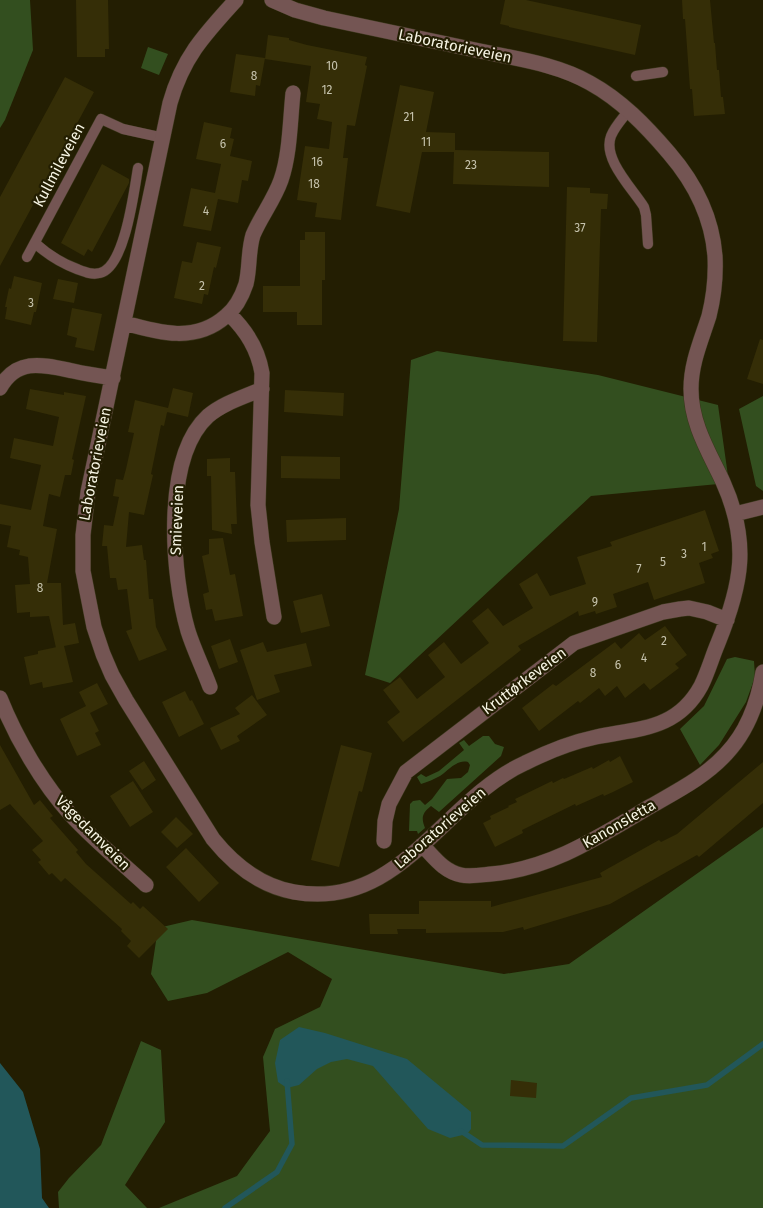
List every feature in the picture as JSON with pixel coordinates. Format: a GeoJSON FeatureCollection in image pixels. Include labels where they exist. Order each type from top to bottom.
{"type":"FeatureCollection","features":[{"type":"Feature","properties":{"kind":"street","name":"Laboratorieveien"},"geometry":{"type":"LineString","coordinates":[[236,0],[197,44],[184,66],[170,102],[164,138],[88,492],[82,554],[94,627],[112,676],[210,833],[232,860],[250,874],[288,890],[307,893],[330,893],[346,891],[363,885],[382,877],[399,866],[491,783],[524,763],[581,741],[643,730],[660,724],[681,711],[700,687],[734,602],[740,576],[740,544],[735,514],[725,487],[697,427],[691,401],[693,364],[714,295],[715,258],[710,225],[698,194],[687,175],[660,142],[613,96],[577,76],[526,61],[324,18],[295,10],[272,0]]}},
{"type":"Feature","properties":{"kind":"street"},"geometry":{"type":"LineString","coordinates":[[125,323],[155,331],[186,334],[205,330],[215,324],[229,314],[239,301],[244,292],[248,273],[252,238],[281,181],[285,164],[293,93]]}},
{"type":"Feature","properties":{"kind":"street"},"geometry":{"type":"LineString","coordinates":[[229,314],[240,324],[256,350],[260,364],[262,388],[258,505],[274,617]]}},
{"type":"Feature","properties":{"kind":"street"},"geometry":{"type":"LineString","coordinates":[[0,388],[10,375],[25,366],[33,365],[51,366],[112,378]]}},
{"type":"Feature","properties":{"kind":"street","name":"Smieveien"},"geometry":{"type":"LineString","coordinates":[[210,687],[188,630],[178,582],[175,532],[180,470],[191,440],[209,416],[223,406],[262,388]]}},
{"type":"Feature","properties":{"kind":"street"},"geometry":{"type":"LineString","coordinates":[[735,514],[763,507]]}},
{"type":"Feature","properties":{"kind":"street","name":"Kruttørkeveien"},"geometry":{"type":"LineString","coordinates":[[384,841],[385,821],[389,804],[406,772],[574,643],[662,612],[680,609],[689,608],[707,612],[727,620]]}},
{"type":"Feature","properties":{"kind":"street","name":"Kanonsletta"},"geometry":{"type":"LineString","coordinates":[[422,845],[442,866],[451,872],[463,875],[519,870],[538,865],[580,848],[695,780],[714,766],[735,742],[750,717],[763,672]]}},
{"type":"Feature","properties":{"kind":"street","name":"Vågedamveien"},"geometry":{"type":"LineString","coordinates":[[0,698],[26,751],[42,778],[57,798],[89,833],[146,885]]}},
{"type":"Feature","properties":{"kind":"lane"},"geometry":{"type":"LineString","coordinates":[[636,76],[663,72]]}},
{"type":"Feature","properties":{"kind":"lane"},"geometry":{"type":"LineString","coordinates":[[629,110],[610,137],[610,150],[616,167],[644,207],[648,244]]}},
{"type":"Feature","properties":{"kind":"lane","name":"Kullmileveien"},"geometry":{"type":"LineString","coordinates":[[27,257],[101,120],[123,129],[164,138]]}},
{"type":"Feature","properties":{"kind":"lane"},"geometry":{"type":"LineString","coordinates":[[35,243],[55,260],[74,268],[91,274],[100,274],[105,271],[118,257],[138,168]]}},
{"type":"Feature","properties":{"kind":"green space"},"geometry":{"type":"Polygon","coordinates":[[[0,0],[30,0],[33,50],[0,128],[0,0]]]}},
{"type":"Feature","properties":{"kind":"green space"},"geometry":{"type":"Polygon","coordinates":[[[148,47],[168,54],[159,75],[141,68],[148,47]]]}},
{"type":"Feature","properties":{"kind":"green space"},"geometry":{"type":"Polygon","coordinates":[[[437,351],[598,375],[718,405],[729,483],[591,496],[390,683],[365,675],[399,509],[411,360],[437,351]]]}},
{"type":"Feature","properties":{"kind":"green space"},"geometry":{"type":"Polygon","coordinates":[[[763,396],[763,491],[756,486],[739,409],[763,396]]]}},
{"type":"Feature","properties":{"kind":"green space"},"geometry":{"type":"Polygon","coordinates":[[[735,657],[754,661],[755,677],[746,702],[719,745],[700,765],[680,729],[704,706],[727,659],[735,657]]]}},
{"type":"Feature","properties":{"kind":"green space"},"geometry":{"type":"Polygon","coordinates":[[[483,736],[489,736],[495,744],[504,747],[501,756],[439,812],[431,806],[423,816],[425,828],[418,834],[417,831],[409,831],[410,804],[413,801],[420,800],[425,805],[447,779],[461,778],[468,772],[470,765],[468,762],[460,762],[440,776],[421,784],[417,777],[421,774],[426,777],[439,771],[464,750],[459,743],[464,740],[469,746],[483,736]]]}},
{"type":"Feature","properties":{"kind":"green space"},"geometry":{"type":"Polygon","coordinates":[[[763,827],[763,1208],[159,1208],[237,1176],[270,1131],[263,1057],[275,1029],[320,1007],[332,979],[288,952],[207,993],[168,1001],[151,974],[158,928],[192,920],[504,974],[569,964],[763,827]]]}},
{"type":"Feature","properties":{"kind":"green space"},"geometry":{"type":"Polygon","coordinates":[[[141,1041],[161,1050],[165,1122],[125,1185],[147,1208],[59,1208],[58,1192],[101,1145],[141,1041]]]}},
{"type":"Feature","properties":{"kind":"water"},"geometry":{"type":"Polygon","coordinates":[[[299,1027],[325,1033],[407,1059],[471,1112],[471,1129],[467,1134],[450,1138],[428,1129],[373,1066],[347,1059],[331,1062],[317,1069],[299,1085],[287,1088],[278,1082],[275,1063],[280,1040],[299,1027]]]}},
{"type":"Feature","properties":{"kind":"water"},"geometry":{"type":"Polygon","coordinates":[[[0,1063],[23,1092],[40,1149],[42,1198],[49,1208],[0,1208],[0,1063]]]}},
{"type":"Feature","properties":{"kind":"building"},"geometry":{"type":"Polygon","coordinates":[[[76,0],[108,0],[109,49],[105,49],[105,57],[77,57],[76,0]]]}},
{"type":"Feature","properties":{"kind":"building"},"geometry":{"type":"Polygon","coordinates":[[[505,0],[526,0],[641,25],[635,55],[500,24],[505,0]]]}},
{"type":"Feature","properties":{"kind":"building"},"geometry":{"type":"Polygon","coordinates":[[[682,0],[710,0],[717,70],[719,70],[721,97],[723,97],[725,114],[694,116],[682,0]]]}},
{"type":"Feature","properties":{"kind":"building"},"geometry":{"type":"Polygon","coordinates":[[[268,35],[289,38],[289,40],[307,45],[367,57],[365,65],[367,66],[355,126],[347,125],[343,158],[348,158],[341,220],[315,217],[317,203],[297,200],[305,146],[329,149],[332,122],[317,119],[320,104],[306,102],[311,66],[265,59],[268,35]]]}},
{"type":"Feature","properties":{"kind":"building"},"geometry":{"type":"Polygon","coordinates":[[[236,54],[265,58],[260,86],[256,85],[255,96],[230,92],[236,54]]]}},
{"type":"Feature","properties":{"kind":"building"},"geometry":{"type":"Polygon","coordinates":[[[65,77],[94,92],[0,266],[0,197],[65,77]]]}},
{"type":"Feature","properties":{"kind":"building"},"geometry":{"type":"Polygon","coordinates":[[[400,85],[434,92],[426,132],[455,133],[455,150],[549,152],[549,187],[453,184],[454,152],[422,152],[410,213],[376,206],[400,85]]]}},
{"type":"Feature","properties":{"kind":"building"},"geometry":{"type":"Polygon","coordinates":[[[204,122],[232,128],[230,138],[234,139],[230,156],[252,161],[248,181],[242,180],[238,203],[218,199],[211,231],[183,226],[191,188],[215,193],[221,164],[196,159],[204,122]]]}},
{"type":"Feature","properties":{"kind":"building"},"geometry":{"type":"Polygon","coordinates":[[[102,164],[129,179],[129,183],[92,252],[88,249],[84,256],[61,243],[102,164]]]}},
{"type":"Feature","properties":{"kind":"building"},"geometry":{"type":"Polygon","coordinates":[[[567,187],[590,188],[590,193],[608,194],[607,209],[601,209],[597,342],[563,341],[567,187]]]}},
{"type":"Feature","properties":{"kind":"building"},"geometry":{"type":"Polygon","coordinates":[[[305,232],[325,232],[325,280],[322,280],[322,325],[297,325],[297,312],[263,312],[263,286],[300,286],[300,240],[305,240],[305,232]]]}},
{"type":"Feature","properties":{"kind":"building"},"geometry":{"type":"Polygon","coordinates":[[[197,242],[221,247],[216,268],[214,267],[208,295],[204,294],[202,304],[174,298],[182,261],[192,263],[197,242]]]}},
{"type":"Feature","properties":{"kind":"building"},"geometry":{"type":"Polygon","coordinates":[[[14,276],[42,283],[36,312],[34,312],[31,325],[5,319],[7,307],[5,307],[14,276]]]}},
{"type":"Feature","properties":{"kind":"building"},"geometry":{"type":"Polygon","coordinates":[[[58,279],[78,283],[74,303],[53,299],[58,279]]]}},
{"type":"Feature","properties":{"kind":"building"},"geometry":{"type":"Polygon","coordinates":[[[72,308],[102,314],[94,351],[75,347],[77,338],[67,335],[72,308]]]}},
{"type":"Feature","properties":{"kind":"building"},"geometry":{"type":"Polygon","coordinates":[[[760,339],[763,340],[763,384],[747,379],[760,339]]]}},
{"type":"Feature","properties":{"kind":"building"},"geometry":{"type":"Polygon","coordinates":[[[173,388],[193,393],[188,417],[167,412],[173,388]]]}},
{"type":"Feature","properties":{"kind":"building"},"geometry":{"type":"Polygon","coordinates":[[[30,389],[64,395],[64,392],[86,396],[72,459],[74,460],[71,475],[65,475],[60,497],[49,494],[43,526],[57,529],[47,583],[61,583],[63,625],[75,623],[79,643],[64,646],[73,682],[43,688],[42,682],[30,685],[24,657],[38,654],[38,651],[56,647],[49,616],[30,617],[30,612],[17,613],[15,585],[30,584],[28,557],[19,555],[20,550],[7,547],[11,526],[0,524],[0,504],[31,510],[41,465],[10,458],[14,438],[53,446],[59,417],[26,409],[30,389]]]}},
{"type":"Feature","properties":{"kind":"building"},"geometry":{"type":"Polygon","coordinates":[[[285,390],[344,393],[343,416],[284,412],[285,390]]]}},
{"type":"Feature","properties":{"kind":"building"},"geometry":{"type":"Polygon","coordinates":[[[135,400],[168,408],[164,426],[161,425],[144,515],[129,512],[126,547],[142,545],[144,560],[146,560],[149,599],[153,599],[156,627],[167,650],[139,661],[126,631],[132,629],[127,589],[118,590],[116,578],[110,578],[107,546],[102,546],[104,525],[113,526],[119,497],[113,496],[116,479],[123,480],[126,469],[134,433],[128,432],[135,400]]]}},
{"type":"Feature","properties":{"kind":"building"},"geometry":{"type":"Polygon","coordinates":[[[281,456],[340,457],[340,479],[281,478],[281,456]]]}},
{"type":"Feature","properties":{"kind":"building"},"geometry":{"type":"Polygon","coordinates":[[[230,458],[230,472],[235,472],[237,524],[231,524],[232,534],[212,530],[211,476],[207,476],[207,459],[230,458]]]}},
{"type":"Feature","properties":{"kind":"building"},"geometry":{"type":"Polygon","coordinates":[[[705,510],[719,551],[711,554],[713,558],[699,563],[705,583],[654,600],[648,582],[613,594],[617,607],[596,614],[595,611],[579,616],[578,611],[518,646],[521,650],[403,742],[387,722],[400,712],[383,690],[400,677],[417,699],[445,677],[428,655],[444,642],[461,664],[489,643],[472,621],[488,608],[503,626],[533,608],[519,584],[537,573],[550,596],[586,584],[577,557],[612,546],[610,542],[705,510]]]}},
{"type":"Feature","properties":{"kind":"building"},"geometry":{"type":"Polygon","coordinates":[[[346,518],[346,540],[287,542],[286,520],[346,518]]]}},
{"type":"Feature","properties":{"kind":"building"},"geometry":{"type":"Polygon","coordinates":[[[223,538],[230,575],[235,574],[243,616],[215,621],[212,609],[206,610],[203,594],[209,592],[202,556],[209,554],[209,539],[223,538]]]}},
{"type":"Feature","properties":{"kind":"building"},"geometry":{"type":"Polygon","coordinates":[[[322,594],[330,626],[301,633],[293,601],[322,594]]]}},
{"type":"Feature","properties":{"kind":"building"},"geometry":{"type":"Polygon","coordinates":[[[665,626],[687,655],[675,664],[679,668],[650,690],[644,683],[625,698],[617,686],[605,696],[599,688],[580,703],[578,701],[539,731],[522,708],[553,684],[556,686],[615,642],[621,649],[639,633],[645,640],[665,626]]]}},
{"type":"Feature","properties":{"kind":"building"},"geometry":{"type":"Polygon","coordinates":[[[230,639],[238,662],[219,669],[211,646],[230,639]]]}},
{"type":"Feature","properties":{"kind":"building"},"geometry":{"type":"Polygon","coordinates":[[[263,642],[267,652],[306,643],[312,666],[274,675],[280,692],[257,700],[240,650],[263,642]]]}},
{"type":"Feature","properties":{"kind":"building"},"geometry":{"type":"Polygon","coordinates":[[[97,683],[108,704],[90,713],[99,731],[95,733],[101,745],[77,756],[60,719],[86,706],[79,692],[97,683]]]}},
{"type":"Feature","properties":{"kind":"building"},"geometry":{"type":"Polygon","coordinates":[[[185,691],[190,701],[192,700],[204,724],[179,737],[162,702],[185,691]]]}},
{"type":"Feature","properties":{"kind":"building"},"geometry":{"type":"Polygon","coordinates":[[[252,695],[267,715],[237,736],[240,741],[221,750],[210,728],[240,714],[235,708],[252,695]]]}},
{"type":"Feature","properties":{"kind":"building"},"geometry":{"type":"Polygon","coordinates":[[[0,745],[34,805],[40,800],[53,816],[50,818],[78,850],[76,852],[86,864],[131,904],[133,902],[140,909],[143,906],[168,929],[139,958],[127,946],[131,941],[121,931],[122,929],[65,878],[61,882],[52,873],[49,875],[38,862],[41,860],[32,850],[43,841],[10,804],[0,810],[0,745]]]}},
{"type":"Feature","properties":{"kind":"building"},"geometry":{"type":"Polygon","coordinates":[[[341,745],[372,753],[362,792],[359,791],[339,867],[311,860],[341,745]]]}},
{"type":"Feature","properties":{"kind":"building"},"geometry":{"type":"Polygon","coordinates":[[[620,756],[633,782],[604,796],[603,794],[576,806],[575,804],[522,830],[523,833],[495,847],[483,823],[491,819],[490,816],[517,802],[515,799],[552,781],[553,783],[592,767],[593,769],[620,756]]]}},
{"type":"Feature","properties":{"kind":"building"},"geometry":{"type":"Polygon","coordinates":[[[144,761],[156,780],[142,790],[129,771],[144,761]]]}},
{"type":"Feature","properties":{"kind":"building"},"geometry":{"type":"Polygon","coordinates":[[[763,762],[763,803],[699,857],[697,855],[610,904],[524,930],[523,927],[503,932],[426,933],[426,929],[397,929],[398,934],[370,934],[369,914],[419,914],[419,901],[491,901],[491,907],[602,877],[600,873],[659,840],[661,842],[677,834],[763,762]]]}},
{"type":"Feature","properties":{"kind":"building"},"geometry":{"type":"Polygon","coordinates":[[[133,781],[153,812],[130,827],[110,796],[133,781]]]}},
{"type":"Feature","properties":{"kind":"building"},"geometry":{"type":"Polygon","coordinates":[[[176,817],[193,834],[177,848],[161,832],[176,817]]]}},
{"type":"Feature","properties":{"kind":"building"},"geometry":{"type":"Polygon","coordinates":[[[186,848],[219,883],[199,902],[166,867],[186,848]]]}},
{"type":"Feature","properties":{"kind":"building"},"geometry":{"type":"Polygon","coordinates":[[[511,1080],[537,1083],[536,1098],[510,1096],[511,1080]]]}},
{"type":"Feature","properties":{"kind":"waterway"},"geometry":{"type":"LineString","coordinates":[[461,1131],[482,1145],[563,1146],[631,1098],[707,1085],[763,1044]]}},
{"type":"Feature","properties":{"kind":"waterway"},"geometry":{"type":"LineString","coordinates":[[225,1208],[277,1172],[292,1144],[287,1081]]}}]}
